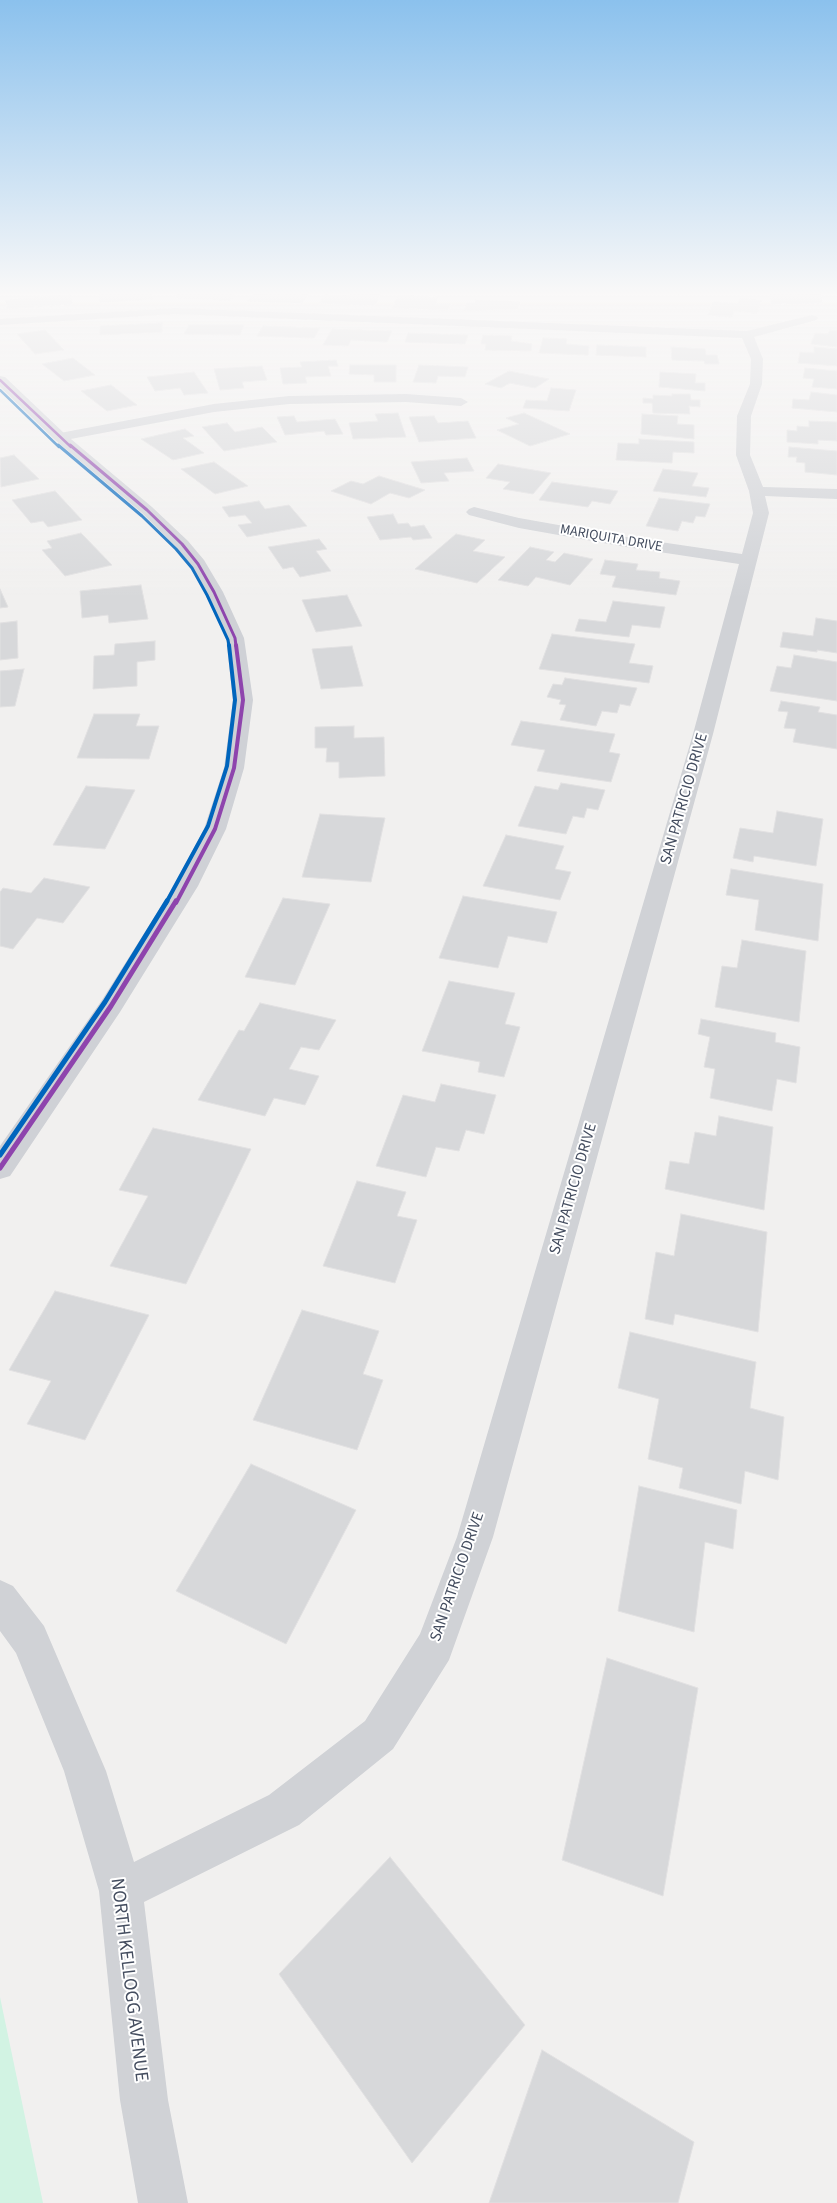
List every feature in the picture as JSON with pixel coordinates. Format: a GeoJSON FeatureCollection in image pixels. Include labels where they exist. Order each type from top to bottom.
{"type":"FeatureCollection","features":[{"type":"Feature","properties":{"kind":"main road"},"geometry":{"type":"LineString","coordinates":[[0,1168],[111,1006],[186,886],[215,829],[234,768],[243,700],[235,638],[214,592],[198,564],[182,544],[147,510],[60,437],[15,394]]}},
{"type":"Feature","properties":{"kind":"street","name":"SAN PATRICIO DRIVE"},"geometry":{"type":"LineString","coordinates":[[120,1891],[284,1810],[379,1735],[435,1646],[475,1537],[703,734],[762,513],[757,491],[743,455],[744,416],[752,394]]}},
{"type":"Feature","properties":{"kind":"street"},"geometry":{"type":"LineString","coordinates":[[60,437],[214,408],[289,400],[406,398],[461,402]]}},
{"type":"Feature","properties":{"kind":"street"},"geometry":{"type":"LineString","coordinates":[[757,491],[837,494]]}},
{"type":"Feature","properties":{"kind":"street","name":"MARIQUITA DRIVE"},"geometry":{"type":"LineString","coordinates":[[474,512],[519,523],[626,542],[749,560]]}},
{"type":"Feature","properties":{"kind":"street","name":"NORTH KELLOGG AVENUE"},"geometry":{"type":"LineString","coordinates":[[0,1599],[30,1640],[85,1771],[120,1891],[144,2100],[163,2203]]}},
{"type":"Feature","properties":{"kind":"green space"},"geometry":{"type":"Polygon","coordinates":[[[0,1997],[43,2203],[0,2203],[0,1997]]]}},
{"type":"Feature","properties":{"kind":"building"},"geometry":{"type":"Polygon","coordinates":[[[85,394],[122,394],[137,405],[107,411],[85,394]]]}},
{"type":"Feature","properties":{"kind":"building"},"geometry":{"type":"Polygon","coordinates":[[[549,394],[575,394],[569,411],[523,408],[526,400],[547,401],[549,394]]]}},
{"type":"Feature","properties":{"kind":"building"},"geometry":{"type":"Polygon","coordinates":[[[672,394],[690,394],[691,400],[700,400],[700,407],[689,406],[690,414],[653,413],[652,403],[643,403],[643,398],[653,399],[653,395],[672,396],[672,394]]]}},
{"type":"Feature","properties":{"kind":"building"},"geometry":{"type":"Polygon","coordinates":[[[811,394],[837,395],[837,412],[792,408],[793,399],[809,400],[811,394]]]}},
{"type":"Feature","properties":{"kind":"building"},"geometry":{"type":"Polygon","coordinates":[[[398,413],[406,437],[353,439],[349,423],[378,421],[375,414],[398,413]]]}},
{"type":"Feature","properties":{"kind":"building"},"geometry":{"type":"Polygon","coordinates":[[[524,413],[570,434],[530,446],[497,430],[519,424],[506,418],[524,413]]]}},
{"type":"Feature","properties":{"kind":"building"},"geometry":{"type":"Polygon","coordinates":[[[642,414],[678,416],[677,424],[694,425],[694,439],[641,434],[642,414]]]}},
{"type":"Feature","properties":{"kind":"building"},"geometry":{"type":"Polygon","coordinates":[[[294,416],[297,422],[335,419],[343,434],[326,435],[324,431],[285,435],[277,417],[294,416]]]}},
{"type":"Feature","properties":{"kind":"building"},"geometry":{"type":"Polygon","coordinates":[[[434,416],[438,423],[468,421],[476,438],[419,442],[409,417],[434,416]]]}},
{"type":"Feature","properties":{"kind":"building"},"geometry":{"type":"Polygon","coordinates":[[[809,421],[837,422],[837,441],[818,440],[818,444],[787,442],[787,430],[797,431],[797,426],[809,427],[809,421]]]}},
{"type":"Feature","properties":{"kind":"building"},"geometry":{"type":"Polygon","coordinates":[[[227,423],[235,432],[262,427],[277,442],[224,451],[202,427],[227,423]]]}},
{"type":"Feature","properties":{"kind":"building"},"geometry":{"type":"Polygon","coordinates":[[[185,429],[194,436],[183,438],[204,453],[173,460],[141,439],[185,429]]]}},
{"type":"Feature","properties":{"kind":"building"},"geometry":{"type":"Polygon","coordinates":[[[639,439],[694,442],[694,453],[673,452],[672,463],[616,460],[618,443],[639,444],[639,439]]]}},
{"type":"Feature","properties":{"kind":"building"},"geometry":{"type":"Polygon","coordinates":[[[789,447],[837,451],[837,475],[805,472],[805,463],[796,462],[797,457],[788,457],[789,447]]]}},
{"type":"Feature","properties":{"kind":"building"},"geometry":{"type":"Polygon","coordinates":[[[14,455],[39,479],[1,487],[0,458],[14,455]]]}},
{"type":"Feature","properties":{"kind":"building"},"geometry":{"type":"Polygon","coordinates":[[[467,458],[474,471],[444,473],[449,481],[421,483],[411,462],[467,458]]]}},
{"type":"Feature","properties":{"kind":"building"},"geometry":{"type":"Polygon","coordinates":[[[214,462],[248,486],[215,494],[181,469],[214,462]]]}},
{"type":"Feature","properties":{"kind":"building"},"geometry":{"type":"Polygon","coordinates":[[[498,464],[551,473],[533,494],[503,489],[510,482],[486,478],[498,464]]]}},
{"type":"Feature","properties":{"kind":"building"},"geometry":{"type":"Polygon","coordinates":[[[663,469],[698,473],[692,486],[709,488],[706,497],[653,491],[663,469]]]}},
{"type":"Feature","properties":{"kind":"building"},"geometry":{"type":"Polygon","coordinates":[[[379,476],[425,490],[409,498],[390,493],[371,504],[331,491],[351,481],[363,484],[379,476]]]}},
{"type":"Feature","properties":{"kind":"building"},"geometry":{"type":"Polygon","coordinates":[[[552,482],[618,491],[610,504],[592,501],[588,507],[539,500],[552,482]]]}},
{"type":"Feature","properties":{"kind":"building"},"geometry":{"type":"Polygon","coordinates":[[[55,491],[82,520],[48,527],[43,521],[31,523],[12,500],[55,491]]]}},
{"type":"Feature","properties":{"kind":"building"},"geometry":{"type":"Polygon","coordinates":[[[659,498],[710,504],[705,517],[696,516],[693,523],[682,521],[678,531],[646,526],[659,498]]]}},
{"type":"Feature","properties":{"kind":"building"},"geometry":{"type":"Polygon","coordinates":[[[259,501],[265,509],[289,505],[307,526],[247,537],[238,525],[252,523],[245,515],[229,517],[222,507],[259,501]]]}},
{"type":"Feature","properties":{"kind":"building"},"geometry":{"type":"Polygon","coordinates":[[[393,514],[398,524],[408,523],[411,527],[424,525],[432,538],[413,540],[411,537],[380,540],[367,517],[393,514]]]}},
{"type":"Feature","properties":{"kind":"building"},"geometry":{"type":"Polygon","coordinates":[[[81,533],[112,565],[65,576],[42,550],[52,548],[47,541],[81,533]]]}},
{"type":"Feature","properties":{"kind":"building"},"geometry":{"type":"Polygon","coordinates":[[[456,534],[485,540],[473,551],[505,557],[477,583],[415,569],[456,534]]]}},
{"type":"Feature","properties":{"kind":"building"},"geometry":{"type":"Polygon","coordinates":[[[319,539],[327,549],[316,551],[331,571],[300,577],[293,567],[283,569],[268,547],[319,539]]]}},
{"type":"Feature","properties":{"kind":"building"},"geometry":{"type":"Polygon","coordinates":[[[530,547],[554,552],[546,560],[555,562],[564,553],[593,559],[570,585],[536,577],[528,586],[498,580],[530,547]]]}},
{"type":"Feature","properties":{"kind":"building"},"geometry":{"type":"Polygon","coordinates":[[[605,560],[638,564],[636,570],[660,572],[659,578],[680,581],[676,595],[612,587],[616,576],[600,574],[605,560]]]}},
{"type":"Feature","properties":{"kind":"building"},"geometry":{"type":"Polygon","coordinates":[[[141,585],[148,619],[109,623],[108,615],[82,618],[80,591],[141,585]]]}},
{"type":"Feature","properties":{"kind":"building"},"geometry":{"type":"Polygon","coordinates":[[[0,589],[8,607],[0,608],[0,589]]]}},
{"type":"Feature","properties":{"kind":"building"},"geometry":{"type":"Polygon","coordinates":[[[347,595],[362,626],[316,632],[302,600],[347,595]]]}},
{"type":"Feature","properties":{"kind":"building"},"geometry":{"type":"Polygon","coordinates":[[[613,601],[665,607],[660,628],[632,625],[629,637],[575,631],[579,619],[606,622],[613,601]]]}},
{"type":"Feature","properties":{"kind":"building"},"geometry":{"type":"Polygon","coordinates":[[[816,618],[837,621],[837,653],[780,647],[783,632],[813,636],[816,618]]]}},
{"type":"Feature","properties":{"kind":"building"},"geometry":{"type":"Polygon","coordinates":[[[17,621],[18,658],[0,660],[0,623],[17,621]]]}},
{"type":"Feature","properties":{"kind":"building"},"geometry":{"type":"Polygon","coordinates":[[[552,634],[635,644],[629,663],[653,666],[649,683],[539,669],[552,634]]]}},
{"type":"Feature","properties":{"kind":"building"},"geometry":{"type":"Polygon","coordinates":[[[155,641],[155,660],[137,662],[137,686],[93,689],[94,656],[114,655],[115,644],[155,641]]]}},
{"type":"Feature","properties":{"kind":"building"},"geometry":{"type":"Polygon","coordinates":[[[352,646],[363,686],[321,689],[312,649],[352,646]]]}},
{"type":"Feature","properties":{"kind":"building"},"geometry":{"type":"Polygon","coordinates":[[[794,655],[837,662],[837,701],[770,691],[777,666],[791,668],[794,655]]]}},
{"type":"Feature","properties":{"kind":"building"},"geometry":{"type":"Polygon","coordinates":[[[24,669],[15,706],[0,707],[0,671],[24,669]]]}},
{"type":"Feature","properties":{"kind":"building"},"geometry":{"type":"Polygon","coordinates":[[[565,678],[637,688],[630,706],[620,704],[617,713],[602,711],[596,726],[560,720],[566,705],[559,704],[561,700],[547,697],[553,684],[562,685],[565,678]]]}},
{"type":"Feature","properties":{"kind":"building"},"geometry":{"type":"Polygon","coordinates":[[[781,701],[820,707],[818,712],[837,715],[837,749],[793,742],[796,729],[784,728],[788,712],[778,711],[781,701]]]}},
{"type":"Feature","properties":{"kind":"building"},"geometry":{"type":"Polygon","coordinates":[[[94,714],[140,714],[136,726],[159,726],[149,759],[77,758],[94,714]]]}},
{"type":"Feature","properties":{"kind":"building"},"geometry":{"type":"Polygon","coordinates":[[[521,721],[615,734],[609,752],[620,754],[611,782],[537,771],[545,750],[511,745],[521,721]]]}},
{"type":"Feature","properties":{"kind":"building"},"geometry":{"type":"Polygon","coordinates":[[[354,726],[354,738],[384,737],[385,776],[339,778],[339,762],[326,762],[327,748],[315,748],[315,727],[354,726]]]}},
{"type":"Feature","properties":{"kind":"building"},"geometry":{"type":"Polygon","coordinates":[[[561,783],[605,790],[598,810],[587,808],[584,818],[573,816],[566,834],[518,826],[535,786],[558,790],[561,783]]]}},
{"type":"Feature","properties":{"kind":"building"},"geometry":{"type":"Polygon","coordinates":[[[86,786],[135,790],[105,849],[53,845],[86,786]]]}},
{"type":"Feature","properties":{"kind":"building"},"geometry":{"type":"Polygon","coordinates":[[[777,811],[823,819],[816,866],[754,856],[753,862],[733,858],[740,828],[773,833],[777,811]]]}},
{"type":"Feature","properties":{"kind":"building"},"geometry":{"type":"Polygon","coordinates":[[[320,814],[385,818],[371,882],[302,877],[320,814]]]}},
{"type":"Feature","properties":{"kind":"building"},"geometry":{"type":"Polygon","coordinates":[[[506,835],[564,846],[555,869],[571,872],[560,900],[483,886],[506,835]]]}},
{"type":"Feature","properties":{"kind":"building"},"geometry":{"type":"Polygon","coordinates":[[[731,869],[823,884],[818,941],[755,930],[759,900],[726,895],[731,869]]]}},
{"type":"Feature","properties":{"kind":"building"},"geometry":{"type":"Polygon","coordinates":[[[44,878],[90,887],[63,923],[37,918],[13,949],[0,946],[0,892],[3,888],[31,893],[44,878]]]}},
{"type":"Feature","properties":{"kind":"building"},"geometry":{"type":"Polygon","coordinates":[[[463,896],[557,912],[547,943],[508,936],[498,968],[439,958],[463,896]]]}},
{"type":"Feature","properties":{"kind":"building"},"geometry":{"type":"Polygon","coordinates":[[[283,898],[330,904],[295,985],[245,977],[283,898]]]}},
{"type":"Feature","properties":{"kind":"building"},"geometry":{"type":"Polygon","coordinates":[[[742,940],[806,951],[799,1022],[715,1007],[722,966],[737,968],[742,940]]]}},
{"type":"Feature","properties":{"kind":"building"},"geometry":{"type":"Polygon","coordinates":[[[449,981],[515,993],[505,1024],[520,1027],[504,1077],[478,1072],[480,1062],[422,1051],[449,981]]]}},
{"type":"Feature","properties":{"kind":"building"},"geometry":{"type":"Polygon","coordinates":[[[260,1003],[336,1020],[319,1050],[301,1047],[289,1069],[319,1076],[305,1105],[274,1098],[265,1116],[198,1100],[239,1030],[244,1031],[260,1003]]]}},
{"type":"Feature","properties":{"kind":"building"},"geometry":{"type":"Polygon","coordinates":[[[701,1019],[776,1033],[775,1042],[800,1047],[796,1083],[777,1079],[772,1111],[710,1098],[715,1069],[704,1067],[710,1037],[698,1034],[701,1019]]]}},
{"type":"Feature","properties":{"kind":"building"},"geometry":{"type":"Polygon","coordinates":[[[441,1084],[496,1095],[484,1134],[466,1130],[459,1151],[436,1147],[426,1177],[376,1166],[403,1095],[435,1102],[441,1084]]]}},
{"type":"Feature","properties":{"kind":"building"},"geometry":{"type":"Polygon","coordinates":[[[719,1116],[773,1127],[764,1210],[665,1189],[670,1161],[689,1164],[695,1132],[716,1136],[719,1116]]]}},
{"type":"Feature","properties":{"kind":"building"},"geometry":{"type":"Polygon","coordinates":[[[153,1128],[251,1149],[186,1284],[110,1266],[148,1196],[119,1190],[153,1128]]]}},
{"type":"Feature","properties":{"kind":"building"},"geometry":{"type":"Polygon","coordinates":[[[357,1181],[406,1192],[397,1216],[417,1220],[395,1283],[323,1266],[357,1181]]]}},
{"type":"Feature","properties":{"kind":"building"},"geometry":{"type":"Polygon","coordinates":[[[681,1214],[767,1232],[758,1332],[675,1314],[673,1325],[645,1319],[656,1252],[674,1256],[681,1214]]]}},
{"type":"Feature","properties":{"kind":"building"},"geometry":{"type":"Polygon","coordinates":[[[55,1291],[149,1315],[85,1440],[27,1424],[51,1381],[9,1370],[55,1291]]]}},
{"type":"Feature","properties":{"kind":"building"},"geometry":{"type":"Polygon","coordinates":[[[302,1310],[379,1331],[363,1374],[383,1380],[357,1450],[253,1420],[302,1310]]]}},
{"type":"Feature","properties":{"kind":"building"},"geometry":{"type":"Polygon","coordinates":[[[630,1332],[756,1362],[750,1408],[784,1417],[778,1480],[745,1471],[741,1504],[679,1488],[683,1468],[648,1459],[659,1399],[618,1388],[630,1332]]]}},
{"type":"Feature","properties":{"kind":"building"},"geometry":{"type":"Polygon","coordinates":[[[251,1464],[356,1510],[286,1644],[176,1591],[251,1464]]]}},
{"type":"Feature","properties":{"kind":"building"},"geometry":{"type":"Polygon","coordinates":[[[639,1486],[737,1510],[733,1549],[705,1542],[694,1632],[618,1611],[639,1486]]]}},
{"type":"Feature","properties":{"kind":"building"},"geometry":{"type":"Polygon","coordinates":[[[607,1658],[698,1688],[663,1896],[562,1860],[607,1658]]]}},
{"type":"Feature","properties":{"kind":"building"},"geometry":{"type":"Polygon","coordinates":[[[390,1857],[525,2025],[412,2163],[279,1974],[390,1857]]]}},
{"type":"Feature","properties":{"kind":"building"},"geometry":{"type":"Polygon","coordinates":[[[542,2050],[694,2142],[678,2203],[489,2203],[542,2050]]]}},
{"type":"Feature","properties":{"kind":"transit line"},"geometry":{"type":"LineString","coordinates":[[0,1155],[105,1002],[179,882],[208,826],[227,766],[235,700],[228,640],[192,568],[176,549],[142,516],[55,443],[4,394]]}},
{"type":"Feature","properties":{"kind":"transit line"},"geometry":{"type":"LineString","coordinates":[[0,1168],[111,1006],[186,886],[215,829],[234,768],[243,700],[235,638],[214,592],[198,564],[182,544],[147,510],[60,437],[15,394]]}}]}
